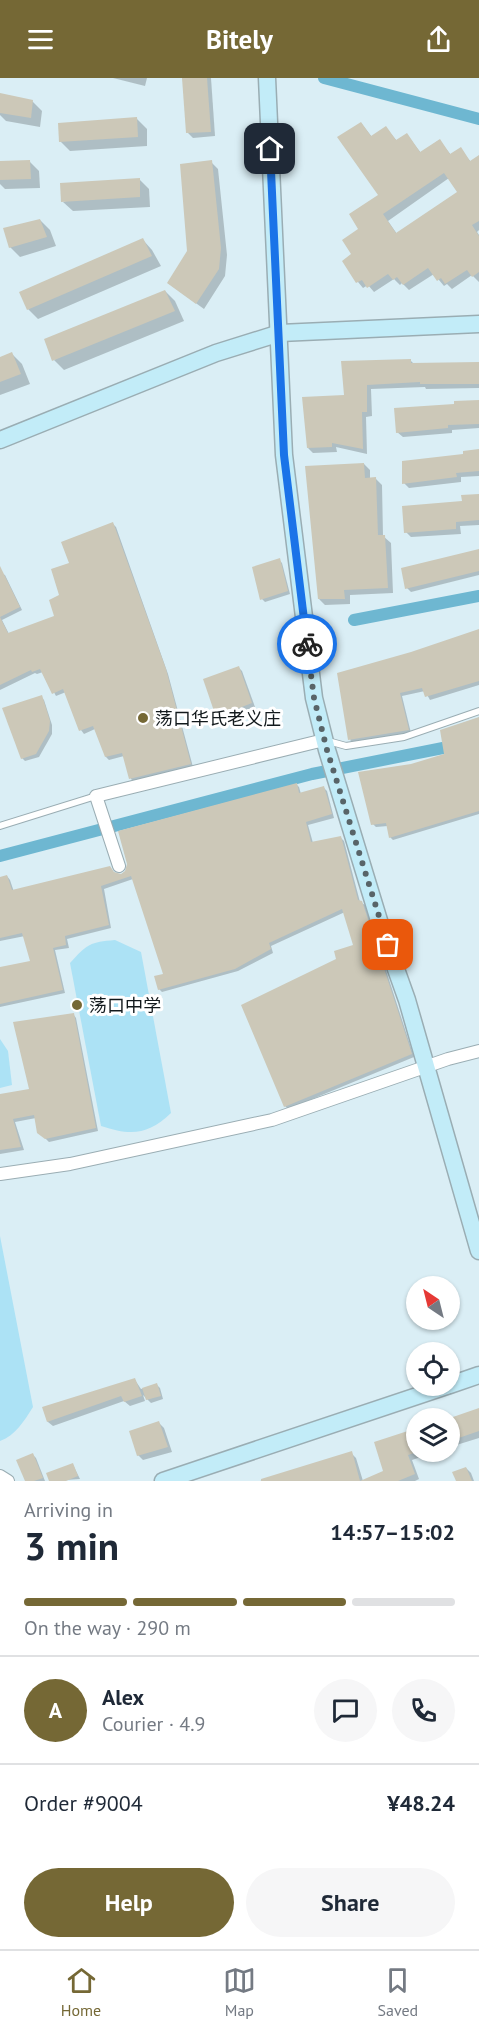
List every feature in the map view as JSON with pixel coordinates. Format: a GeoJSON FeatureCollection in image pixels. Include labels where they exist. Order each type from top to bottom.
{"type":"FeatureCollection","features":[{"type":"Feature","properties":{"kind":"street"},"geometry":{"type":"LineString","coordinates":[[267,78],[284,455],[314,698],[381,927],[407,1000],[479,1251]]}},
{"type":"Feature","properties":{"kind":"street"},"geometry":{"type":"LineString","coordinates":[[0,440],[216,353],[280,333],[479,324]]}},
{"type":"Feature","properties":{"kind":"street"},"geometry":{"type":"LineString","coordinates":[[118,866],[96,796],[326,745]]}},
{"type":"Feature","properties":{"kind":"street"},"geometry":{"type":"LineString","coordinates":[[0,1174],[70,1164],[272,1120],[426,1066],[479,1051]]}},
{"type":"Feature","properties":{"kind":"street"},"geometry":{"type":"LineString","coordinates":[[460,1382],[479,1375]]}},
{"type":"Feature","properties":{"kind":"street"},"geometry":{"type":"LineString","coordinates":[[163,1481],[419,1396]]}},
{"type":"Feature","properties":{"kind":"street"},"geometry":{"type":"LineString","coordinates":[[0,1476],[8,1481]]}},
{"type":"Feature","properties":{"kind":"lane"},"geometry":{"type":"LineString","coordinates":[[326,745],[346,746],[404,737],[479,711]]}},
{"type":"Feature","properties":{"kind":"lane"},"geometry":{"type":"LineString","coordinates":[[0,826],[96,796]]}},
{"type":"Feature","properties":{"kind":"shaded area"},"geometry":{"type":"Polygon","coordinates":[[[115,940],[141,952],[171,1113],[155,1126],[139,1132],[121,1131],[101,1126],[70,963],[90,945],[115,940]]]}},
{"type":"Feature","properties":{"kind":"shaded area"},"geometry":{"type":"Polygon","coordinates":[[[0,1039],[8,1051],[12,1085],[0,1088],[0,1039]]]}},
{"type":"Feature","properties":{"kind":"shaded area"},"geometry":{"type":"Polygon","coordinates":[[[0,1236],[33,1407],[15,1431],[0,1441],[0,1236]]]}},
{"type":"Feature","properties":{"kind":"building"},"geometry":{"type":"Polygon","coordinates":[[[182,78],[207,78],[211,132],[186,133],[182,78]]]}},
{"type":"Feature","properties":{"kind":"building"},"geometry":{"type":"Polygon","coordinates":[[[0,93],[33,100],[31,118],[0,113],[0,93]]]}},
{"type":"Feature","properties":{"kind":"building"},"geometry":{"type":"Polygon","coordinates":[[[137,117],[138,137],[59,142],[58,123],[137,117]]]}},
{"type":"Feature","properties":{"kind":"building"},"geometry":{"type":"Polygon","coordinates":[[[361,122],[371,136],[386,126],[396,140],[407,133],[420,152],[440,139],[450,154],[461,147],[470,161],[479,155],[479,221],[472,225],[479,236],[479,272],[472,277],[467,270],[445,284],[441,278],[437,281],[428,268],[403,285],[397,277],[393,280],[388,274],[367,288],[362,280],[356,283],[342,261],[351,254],[342,240],[358,229],[349,214],[378,195],[337,137],[361,122]],[[444,173],[383,214],[396,233],[457,192],[444,173]]]}},
{"type":"Feature","properties":{"kind":"building"},"geometry":{"type":"Polygon","coordinates":[[[30,160],[31,179],[0,180],[0,161],[30,160]]]}},
{"type":"Feature","properties":{"kind":"building"},"geometry":{"type":"Polygon","coordinates":[[[212,160],[221,248],[219,269],[196,304],[167,283],[187,251],[180,164],[212,160]]]}},
{"type":"Feature","properties":{"kind":"building"},"geometry":{"type":"Polygon","coordinates":[[[140,178],[140,197],[61,202],[60,183],[140,178]]]}},
{"type":"Feature","properties":{"kind":"building"},"geometry":{"type":"Polygon","coordinates":[[[40,219],[47,237],[9,248],[3,228],[40,219]]]}},
{"type":"Feature","properties":{"kind":"building"},"geometry":{"type":"Polygon","coordinates":[[[143,238],[152,256],[27,310],[19,292],[143,238]]]}},
{"type":"Feature","properties":{"kind":"building"},"geometry":{"type":"Polygon","coordinates":[[[165,290],[175,311],[52,361],[44,339],[165,290]]]}},
{"type":"Feature","properties":{"kind":"building"},"geometry":{"type":"Polygon","coordinates":[[[12,352],[21,374],[0,382],[0,357],[12,352]]]}},
{"type":"Feature","properties":{"kind":"building"},"geometry":{"type":"Polygon","coordinates":[[[411,359],[411,363],[479,362],[479,384],[420,384],[420,382],[367,385],[367,412],[362,412],[363,449],[332,443],[332,447],[307,448],[302,397],[344,395],[341,361],[411,359]]]}},
{"type":"Feature","properties":{"kind":"building"},"geometry":{"type":"Polygon","coordinates":[[[479,400],[479,424],[448,425],[448,428],[396,433],[394,408],[479,400]]]}},
{"type":"Feature","properties":{"kind":"building"},"geometry":{"type":"Polygon","coordinates":[[[479,449],[479,471],[456,473],[457,477],[402,484],[402,461],[463,454],[463,451],[479,449]]]}},
{"type":"Feature","properties":{"kind":"building"},"geometry":{"type":"Polygon","coordinates":[[[364,463],[365,478],[376,477],[378,535],[385,535],[388,588],[344,590],[345,599],[318,599],[305,466],[364,463]]]}},
{"type":"Feature","properties":{"kind":"building"},"geometry":{"type":"Polygon","coordinates":[[[479,494],[479,520],[456,522],[456,529],[404,533],[402,506],[462,501],[461,495],[479,494]]]}},
{"type":"Feature","properties":{"kind":"building"},"geometry":{"type":"Polygon","coordinates":[[[113,522],[166,669],[191,764],[129,779],[122,753],[105,757],[93,726],[79,731],[63,689],[52,694],[40,669],[32,672],[31,670],[0,685],[0,617],[8,633],[54,616],[49,600],[59,595],[51,569],[69,563],[61,542],[113,522]]]}},
{"type":"Feature","properties":{"kind":"building"},"geometry":{"type":"Polygon","coordinates":[[[479,549],[479,571],[405,589],[401,568],[479,549]]]}},
{"type":"Feature","properties":{"kind":"building"},"geometry":{"type":"Polygon","coordinates":[[[280,558],[288,591],[260,600],[252,567],[280,558]]]}},
{"type":"Feature","properties":{"kind":"building"},"geometry":{"type":"Polygon","coordinates":[[[0,566],[20,607],[0,617],[0,566]]]}},
{"type":"Feature","properties":{"kind":"building"},"geometry":{"type":"Polygon","coordinates":[[[479,629],[479,681],[425,697],[422,688],[400,693],[409,730],[348,740],[337,673],[411,652],[479,629]]]}},
{"type":"Feature","properties":{"kind":"building"},"geometry":{"type":"Polygon","coordinates":[[[239,666],[252,703],[216,717],[203,679],[239,666]]]}},
{"type":"Feature","properties":{"kind":"building"},"geometry":{"type":"Polygon","coordinates":[[[42,695],[50,721],[49,731],[36,754],[21,759],[2,708],[42,695]]]}},
{"type":"Feature","properties":{"kind":"building"},"geometry":{"type":"Polygon","coordinates":[[[479,717],[479,811],[389,838],[386,823],[371,825],[358,772],[411,764],[444,754],[440,730],[479,717]]]}},
{"type":"Feature","properties":{"kind":"building"},"geometry":{"type":"Polygon","coordinates":[[[297,783],[299,793],[324,786],[332,814],[306,822],[311,842],[341,836],[358,900],[362,901],[412,1054],[284,1107],[241,1005],[336,959],[334,951],[353,945],[342,909],[269,943],[271,949],[235,969],[158,990],[154,976],[163,974],[131,876],[101,886],[109,925],[65,936],[66,945],[53,948],[63,990],[0,1004],[0,967],[30,961],[22,933],[0,938],[0,877],[7,875],[12,890],[110,866],[114,872],[121,874],[125,871],[127,864],[118,831],[297,783]]]}},
{"type":"Feature","properties":{"kind":"building"},"geometry":{"type":"Polygon","coordinates":[[[74,1013],[96,1128],[45,1139],[37,1133],[34,1115],[13,1119],[21,1147],[0,1150],[0,1094],[29,1089],[13,1022],[74,1013]]]}},
{"type":"Feature","properties":{"kind":"building"},"geometry":{"type":"Polygon","coordinates":[[[135,1378],[142,1396],[124,1402],[121,1396],[47,1422],[42,1407],[135,1378]]]}},
{"type":"Feature","properties":{"kind":"building"},"geometry":{"type":"Polygon","coordinates":[[[157,1383],[161,1396],[146,1400],[142,1388],[157,1383]]]}},
{"type":"Feature","properties":{"kind":"building"},"geometry":{"type":"Polygon","coordinates":[[[479,1408],[479,1431],[460,1438],[460,1415],[479,1408]]]}},
{"type":"Feature","properties":{"kind":"building"},"geometry":{"type":"Polygon","coordinates":[[[159,1421],[168,1447],[137,1456],[129,1431],[159,1421]]]}},
{"type":"Feature","properties":{"kind":"building"},"geometry":{"type":"Polygon","coordinates":[[[406,1432],[406,1462],[411,1462],[415,1474],[398,1481],[360,1481],[383,1471],[374,1442],[406,1432]]]}},
{"type":"Feature","properties":{"kind":"building"},"geometry":{"type":"Polygon","coordinates":[[[352,1451],[360,1481],[261,1481],[261,1479],[352,1451]]]}},
{"type":"Feature","properties":{"kind":"building"},"geometry":{"type":"Polygon","coordinates":[[[33,1453],[43,1478],[25,1481],[16,1460],[33,1453]]]}},
{"type":"Feature","properties":{"kind":"building"},"geometry":{"type":"Polygon","coordinates":[[[73,1463],[78,1476],[66,1481],[49,1481],[46,1473],[73,1463]]]}},
{"type":"Feature","properties":{"kind":"building"},"geometry":{"type":"Polygon","coordinates":[[[466,1467],[472,1481],[456,1481],[452,1472],[466,1467]]]}},
{"type":"Feature","properties":{"kind":"waterway"},"geometry":{"type":"LineString","coordinates":[[324,78],[479,119]]}},
{"type":"Feature","properties":{"kind":"waterway"},"geometry":{"type":"LineString","coordinates":[[354,620],[479,596]]}},
{"type":"Feature","properties":{"kind":"waterway"},"geometry":{"type":"LineString","coordinates":[[0,856],[312,774],[453,746],[479,736]]}},
{"type":"Feature","properties":{"kind":"way so far"},"geometry":{"type":"LineString","coordinates":[[307,644],[314,698],[327,750],[388,945]]}},
{"type":"Feature","properties":{"kind":"place","name":"荡口华氏老义庄"},"geometry":{"type":"Point","coordinates":[143,718]}},
{"type":"Feature","properties":{"kind":"place","name":"荡口中学"},"geometry":{"type":"Point","coordinates":[77,1005]}},
{"type":"Feature","properties":{"kind":"route"},"geometry":{"type":"LineString","coordinates":[[270,149],[284,455],[307,644]]}}]}
